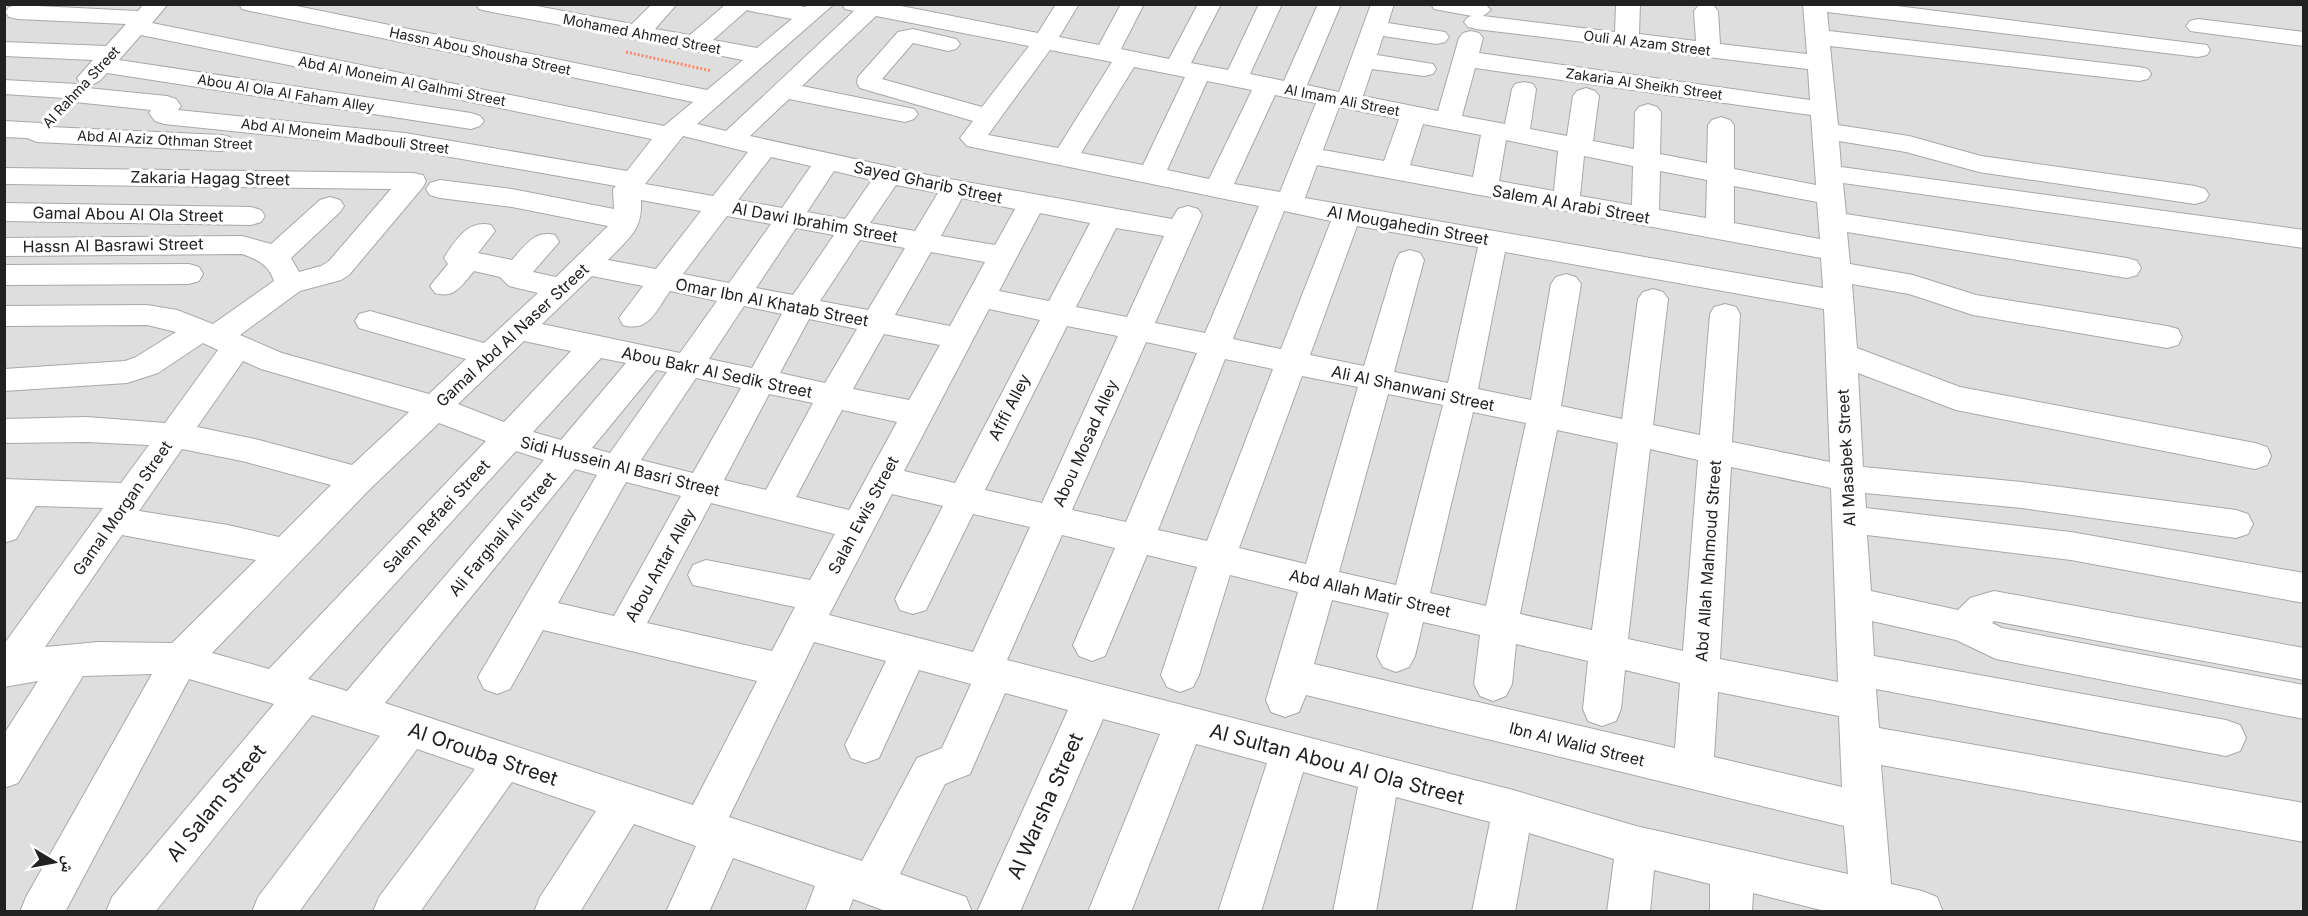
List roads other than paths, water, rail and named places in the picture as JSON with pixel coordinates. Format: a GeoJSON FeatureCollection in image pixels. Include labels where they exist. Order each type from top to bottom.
{"type":"FeatureCollection","features":[{"type":"Feature","properties":{"kind":"street","name":"Hassn Abou Shousha Street"},"geometry":{"type":"LineString","coordinates":[[250,4],[710,98]]}},
{"type":"Feature","properties":{"kind":"street","name":"Mohamed Ahmed Street"},"geometry":{"type":"LineString","coordinates":[[487,4],[544,9],[591,24],[631,43],[694,44],[761,56]]}},
{"type":"Feature","properties":{"kind":"street"},"geometry":{"type":"LineString","coordinates":[[591,24],[613,4]]}},
{"type":"Feature","properties":{"kind":"street"},"geometry":{"type":"LineString","coordinates":[[631,43],[666,4]]}},
{"type":"Feature","properties":{"kind":"street"},"geometry":{"type":"LineString","coordinates":[[694,44],[740,4]]}},
{"type":"Feature","properties":{"kind":"street"},"geometry":{"type":"LineString","coordinates":[[750,4],[817,10]]}},
{"type":"Feature","properties":{"kind":"street"},"geometry":{"type":"LineString","coordinates":[[1064,159],[1117,56],[1133,4]]}},
{"type":"Feature","properties":{"kind":"street"},"geometry":{"type":"LineString","coordinates":[[1151,176],[1210,4]]}},
{"type":"Feature","properties":{"kind":"street"},"geometry":{"type":"LineString","coordinates":[[1236,79],[1271,4]]}},
{"type":"Feature","properties":{"kind":"street"},"geometry":{"type":"LineString","coordinates":[[1292,91],[1330,4]]}},
{"type":"Feature","properties":{"kind":"street"},"geometry":{"type":"LineString","coordinates":[[1092,645],[1214,346],[1282,201],[1363,60],[1383,4]]}},
{"type":"Feature","properties":{"kind":"street","name":"Ouli Al Azam Street"},"geometry":{"type":"LineString","coordinates":[[1442,4],[1549,31],[1708,50],[1817,25]]}},
{"type":"Feature","properties":{"kind":"street"},"geometry":{"type":"LineString","coordinates":[[1549,31],[1551,4]]}},
{"type":"Feature","properties":{"kind":"street"},"geometry":{"type":"LineString","coordinates":[[1627,40],[1628,4]]}},
{"type":"Feature","properties":{"kind":"street"},"geometry":{"type":"LineString","coordinates":[[731,140],[783,90],[862,6]]}},
{"type":"Feature","properties":{"kind":"street","name":"Al Imam Ali Street"},"geometry":{"type":"LineString","coordinates":[[862,6],[991,22],[1036,52],[1117,56],[1720,174],[1774,196],[1834,235]]}},
{"type":"Feature","properties":{"kind":"street"},"geometry":{"type":"LineString","coordinates":[[627,221],[629,184],[673,131],[817,10]]}},
{"type":"Feature","properties":{"kind":"street"},"geometry":{"type":"LineString","coordinates":[[1706,11],[1708,50]]}},
{"type":"Feature","properties":{"kind":"street"},"geometry":{"type":"LineString","coordinates":[[1448,121],[1478,12]]}},
{"type":"Feature","properties":{"kind":"street","name":"Abd Al Moneim Al Galhmi Street"},"geometry":{"type":"LineString","coordinates":[[16,13],[146,16],[673,131]]}},
{"type":"Feature","properties":{"kind":"street"},"geometry":{"type":"LineString","coordinates":[[1034,16],[1063,13]]}},
{"type":"Feature","properties":{"kind":"street"},"geometry":{"type":"LineString","coordinates":[[983,129],[1063,13]]}},
{"type":"Feature","properties":{"kind":"street","name":"Al Rahma Street"},"geometry":{"type":"LineString","coordinates":[[4,169],[146,16]]}},
{"type":"Feature","properties":{"kind":"street"},"geometry":{"type":"LineString","coordinates":[[1817,25],[2076,48]]}},
{"type":"Feature","properties":{"kind":"street"},"geometry":{"type":"LineString","coordinates":[[1817,25],[2198,50]]}},
{"type":"Feature","properties":{"kind":"street"},"geometry":{"type":"LineString","coordinates":[[1817,25],[2139,74]]}},
{"type":"Feature","properties":{"kind":"street","name":"Al Masabek Street"},"geometry":{"type":"LineString","coordinates":[[1817,25],[1834,235],[1863,811],[1872,905]]}},
{"type":"Feature","properties":{"kind":"street"},"geometry":{"type":"LineString","coordinates":[[2198,26],[2304,39]]}},
{"type":"Feature","properties":{"kind":"street"},"geometry":{"type":"LineString","coordinates":[[1375,28],[1437,37]]}},
{"type":"Feature","properties":{"kind":"street","name":"Al Mougahedin Street"},"geometry":{"type":"LineString","coordinates":[[1036,52],[906,37],[870,77],[869,83],[937,104],[983,129],[1064,159],[1347,215],[1493,241],[1834,235]]}},
{"type":"Feature","properties":{"kind":"street","name":"Abou Al Ola Al Faham Alley"},"geometry":{"type":"LineString","coordinates":[[4,50],[107,59],[471,121]]}},
{"type":"Feature","properties":{"kind":"street","name":"Zakaria Al Sheikh Street"},"geometry":{"type":"LineString","coordinates":[[1466,59],[1824,120],[1979,164],[2195,195]]}},
{"type":"Feature","properties":{"kind":"street"},"geometry":{"type":"LineString","coordinates":[[1363,60],[1424,69]]}},
{"type":"Feature","properties":{"kind":"street"},"geometry":{"type":"LineString","coordinates":[[1218,189],[1266,86]]}},
{"type":"Feature","properties":{"kind":"street"},"geometry":{"type":"LineString","coordinates":[[4,87],[76,92]]}},
{"type":"Feature","properties":{"kind":"street"},"geometry":{"type":"LineString","coordinates":[[1484,188],[1524,88]]}},
{"type":"Feature","properties":{"kind":"street"},"geometry":{"type":"LineString","coordinates":[[783,90],[921,117],[928,114],[937,104]]}},
{"type":"Feature","properties":{"kind":"street","name":"Abd Al Moneim Madbouli Street"},"geometry":{"type":"LineString","coordinates":[[76,92],[166,104],[168,105],[162,113],[164,116],[405,141],[629,184]]}},
{"type":"Feature","properties":{"kind":"street"},"geometry":{"type":"LineString","coordinates":[[1566,202],[1586,96]]}},
{"type":"Feature","properties":{"kind":"street"},"geometry":{"type":"LineString","coordinates":[[873,132],[891,112]]}},
{"type":"Feature","properties":{"kind":"street"},"geometry":{"type":"LineString","coordinates":[[1645,217],[1648,112]]}},
{"type":"Feature","properties":{"kind":"street"},"geometry":{"type":"LineString","coordinates":[[1394,172],[1413,114]]}},
{"type":"Feature","properties":{"kind":"street"},"geometry":{"type":"LineString","coordinates":[[1720,230],[1721,125]]}},
{"type":"Feature","properties":{"kind":"street","name":"Abd Al Aziz Othman Street"},"geometry":{"type":"LineString","coordinates":[[4,129],[259,144],[273,140],[287,128]]}},
{"type":"Feature","properties":{"kind":"street","name":"Sayed Gharib Street"},"geometry":{"type":"LineString","coordinates":[[673,131],[731,140],[1031,204],[1107,217],[1184,222]]}},
{"type":"Feature","properties":{"kind":"street"},"geometry":{"type":"LineString","coordinates":[[634,318],[764,148]]}},
{"type":"Feature","properties":{"kind":"street","name":"Salem Al Arabi Street"},"geometry":{"type":"LineString","coordinates":[[1308,155],[1720,230],[1834,235]]}},
{"type":"Feature","properties":{"kind":"street"},"geometry":{"type":"LineString","coordinates":[[497,677],[617,468],[828,161]]}},
{"type":"Feature","properties":{"kind":"street","name":"Abou Antar Alley"},"geometry":{"type":"LineString","coordinates":[[623,633],[801,307],[889,174]]}},
{"type":"Feature","properties":{"kind":"street","name":"Zakaria Hagag Street"},"geometry":{"type":"LineString","coordinates":[[4,176],[409,180],[497,214],[627,221]]}},
{"type":"Feature","properties":{"kind":"street"},"geometry":{"type":"LineString","coordinates":[[221,243],[289,179]]}},
{"type":"Feature","properties":{"kind":"street","name":"Al Dawi Ibrahim Street"},"geometry":{"type":"LineString","coordinates":[[629,184],[720,205],[1003,256]]}},
{"type":"Feature","properties":{"kind":"street"},"geometry":{"type":"LineString","coordinates":[[9,386],[127,372],[218,338],[290,284],[331,273],[339,268],[427,186]]}},
{"type":"Feature","properties":{"kind":"street"},"geometry":{"type":"LineString","coordinates":[[774,505],[833,396],[955,187]]}},
{"type":"Feature","properties":{"kind":"street","name":"Salah Ewis Street"},"geometry":{"type":"LineString","coordinates":[[687,912],[712,832],[782,670],[1031,204]]}},
{"type":"Feature","properties":{"kind":"street"},"geometry":{"type":"LineString","coordinates":[[290,284],[285,268],[274,256],[330,206]]}},
{"type":"Feature","properties":{"kind":"street","name":"Gamal Abou Al Ola Street"},"geometry":{"type":"LineString","coordinates":[[4,212],[251,216]]}},
{"type":"Feature","properties":{"kind":"street"},"geometry":{"type":"LineString","coordinates":[[497,214],[457,257],[509,269],[519,279],[561,288]]}},
{"type":"Feature","properties":{"kind":"street"},"geometry":{"type":"LineString","coordinates":[[1180,675],[1218,558],[1347,215]]}},
{"type":"Feature","properties":{"kind":"street","name":"Afifi Alley"},"geometry":{"type":"LineString","coordinates":[[913,598],[1107,217]]}},
{"type":"Feature","properties":{"kind":"street","name":"Gamal Abd Al Naser Street"},"geometry":{"type":"LineString","coordinates":[[41,912],[180,660],[358,480],[586,265],[627,221]]}},
{"type":"Feature","properties":{"kind":"street","name":"Abou Mosad Alley"},"geometry":{"type":"LineString","coordinates":[[847,891],[932,771],[956,761],[988,673],[1051,519],[1184,222]]}},
{"type":"Feature","properties":{"kind":"street"},"geometry":{"type":"LineString","coordinates":[[1834,235],[2304,239]]}},
{"type":"Feature","properties":{"kind":"street"},"geometry":{"type":"LineString","coordinates":[[1834,235],[2127,268]]}},
{"type":"Feature","properties":{"kind":"street"},"geometry":{"type":"LineString","coordinates":[[1834,235],[1913,285],[1973,305],[2168,337]]}},
{"type":"Feature","properties":{"kind":"street"},"geometry":{"type":"LineString","coordinates":[[1396,656],[1461,398],[1493,241]]}},
{"type":"Feature","properties":{"kind":"street"},"geometry":{"type":"LineString","coordinates":[[515,274],[545,242]]}},
{"type":"Feature","properties":{"kind":"street","name":"Hassn Al Basrawi Street"},"geometry":{"type":"LineString","coordinates":[[4,247],[221,243],[260,249],[274,256]]}},
{"type":"Feature","properties":{"kind":"street"},"geometry":{"type":"LineString","coordinates":[[1318,581],[1410,260]]}},
{"type":"Feature","properties":{"kind":"street"},"geometry":{"type":"LineString","coordinates":[[445,286],[468,261]]}},
{"type":"Feature","properties":{"kind":"street","name":"Omar Ibn Al Khatab Street"},"geometry":{"type":"LineString","coordinates":[[586,265],[958,338]]}},
{"type":"Feature","properties":{"kind":"street"},"geometry":{"type":"LineString","coordinates":[[4,275],[189,274]]}},
{"type":"Feature","properties":{"kind":"street"},"geometry":{"type":"LineString","coordinates":[[1493,684],[1500,624],[1544,415],[1566,285]]}},
{"type":"Feature","properties":{"kind":"street","name":"Ali Al Shanwani Street"},"geometry":{"type":"LineString","coordinates":[[980,297],[1846,478],[1991,491],[2236,524]]}},
{"type":"Feature","properties":{"kind":"street"},"geometry":{"type":"LineString","coordinates":[[1602,709],[1653,299]]}},
{"type":"Feature","properties":{"kind":"street","name":"Abd Allah Mahmoud Street"},"geometry":{"type":"LineString","coordinates":[[1693,772],[1725,314]]}},
{"type":"Feature","properties":{"kind":"street","name":"Sidi Hussein Al Basri Street"},"geometry":{"type":"LineString","coordinates":[[4,316],[147,315],[177,320],[272,361],[435,408],[509,437],[568,455],[858,526]]}},
{"type":"Feature","properties":{"kind":"street"},"geometry":{"type":"LineString","coordinates":[[370,321],[489,355]]}},
{"type":"Feature","properties":{"kind":"street","name":"Abou Bakr Al Sedik Street"},"geometry":{"type":"LineString","coordinates":[[516,329],[918,414]]}},
{"type":"Feature","properties":{"kind":"street","name":"Gamal Morgan Street"},"geometry":{"type":"LineString","coordinates":[[6,671],[173,436],[218,338]]}},
{"type":"Feature","properties":{"kind":"street","name":"Salem Refaei Street"},"geometry":{"type":"LineString","coordinates":[[291,690],[509,437],[594,346]]}},
{"type":"Feature","properties":{"kind":"street"},"geometry":{"type":"LineString","coordinates":[[1841,354],[1956,398],[2256,456]]}},
{"type":"Feature","properties":{"kind":"street","name":"Ali Farghali Ali Street"},"geometry":{"type":"LineString","coordinates":[[355,710],[649,357]]}},
{"type":"Feature","properties":{"kind":"street"},"geometry":{"type":"LineString","coordinates":[[4,431],[100,430],[173,436],[225,445],[358,480]]}},
{"type":"Feature","properties":{"kind":"street","name":"Abd Allah Matir Street"},"geometry":{"type":"LineString","coordinates":[[883,479],[1701,672],[1858,686],[2226,738]]}},
{"type":"Feature","properties":{"kind":"street"},"geometry":{"type":"LineString","coordinates":[[4,529],[16,492],[122,509],[286,553]]}},
{"type":"Feature","properties":{"kind":"street"},"geometry":{"type":"LineString","coordinates":[[1849,519],[2071,546],[2304,588]]}},
{"type":"Feature","properties":{"kind":"street","name":"Al Sultan Abou Al Ola Street"},"geometry":{"type":"LineString","coordinates":[[706,575],[812,611],[909,652],[1513,809],[1636,846],[1732,868],[1872,905],[1922,912]]}},
{"type":"Feature","properties":{"kind":"street","name":"Ibn Al Walid Street"},"geometry":{"type":"LineString","coordinates":[[1318,581],[1289,687],[1693,772],[1863,811]]}},
{"type":"Feature","properties":{"kind":"street"},"geometry":{"type":"LineString","coordinates":[[1853,602],[1964,627],[1996,643],[2304,702]]}},
{"type":"Feature","properties":{"kind":"street"},"geometry":{"type":"LineString","coordinates":[[1964,627],[1983,609],[1994,606],[2304,664]]}},
{"type":"Feature","properties":{"kind":"street"},"geometry":{"type":"LineString","coordinates":[[534,613],[782,670]]}},
{"type":"Feature","properties":{"kind":"street"},"geometry":{"type":"LineString","coordinates":[[865,745],[909,652]]}},
{"type":"Feature","properties":{"kind":"street","name":"Al Orouba Street"},"geometry":{"type":"LineString","coordinates":[[6,671],[72,660],[140,657],[180,660],[355,710],[712,832],[847,891],[951,912]]}},
{"type":"Feature","properties":{"kind":"street"},"geometry":{"type":"LineString","coordinates":[[4,770],[72,660]]}},
{"type":"Feature","properties":{"kind":"street","name":"Al Salam Street"},"geometry":{"type":"LineString","coordinates":[[127,912],[291,690]]}},
{"type":"Feature","properties":{"kind":"street","name":"Al Warsha Street"},"geometry":{"type":"LineString","coordinates":[[998,912],[1092,700]]}},
{"type":"Feature","properties":{"kind":"street"},"geometry":{"type":"LineString","coordinates":[[1109,912],[1184,724]]}},
{"type":"Feature","properties":{"kind":"street"},"geometry":{"type":"LineString","coordinates":[[273,912],[409,728]]}},
{"type":"Feature","properties":{"kind":"street"},"geometry":{"type":"LineString","coordinates":[[1860,743],[2304,823]]}},
{"type":"Feature","properties":{"kind":"street"},"geometry":{"type":"LineString","coordinates":[[1239,912],[1290,752]]}},
{"type":"Feature","properties":{"kind":"street"},"geometry":{"type":"LineString","coordinates":[[394,912],[504,761]]}},
{"type":"Feature","properties":{"kind":"street"},"geometry":{"type":"LineString","coordinates":[[1353,912],[1380,775]]}},
{"type":"Feature","properties":{"kind":"street"},"geometry":{"type":"LineString","coordinates":[[555,912],[625,802]]}},
{"type":"Feature","properties":{"kind":"street"},"geometry":{"type":"LineString","coordinates":[[1493,912],[1513,809]]}},
{"type":"Feature","properties":{"kind":"street"},"geometry":{"type":"LineString","coordinates":[[1628,912],[1636,846]]}},
{"type":"Feature","properties":{"kind":"street"},"geometry":{"type":"LineString","coordinates":[[1731,912],[1732,868]]}}]}
